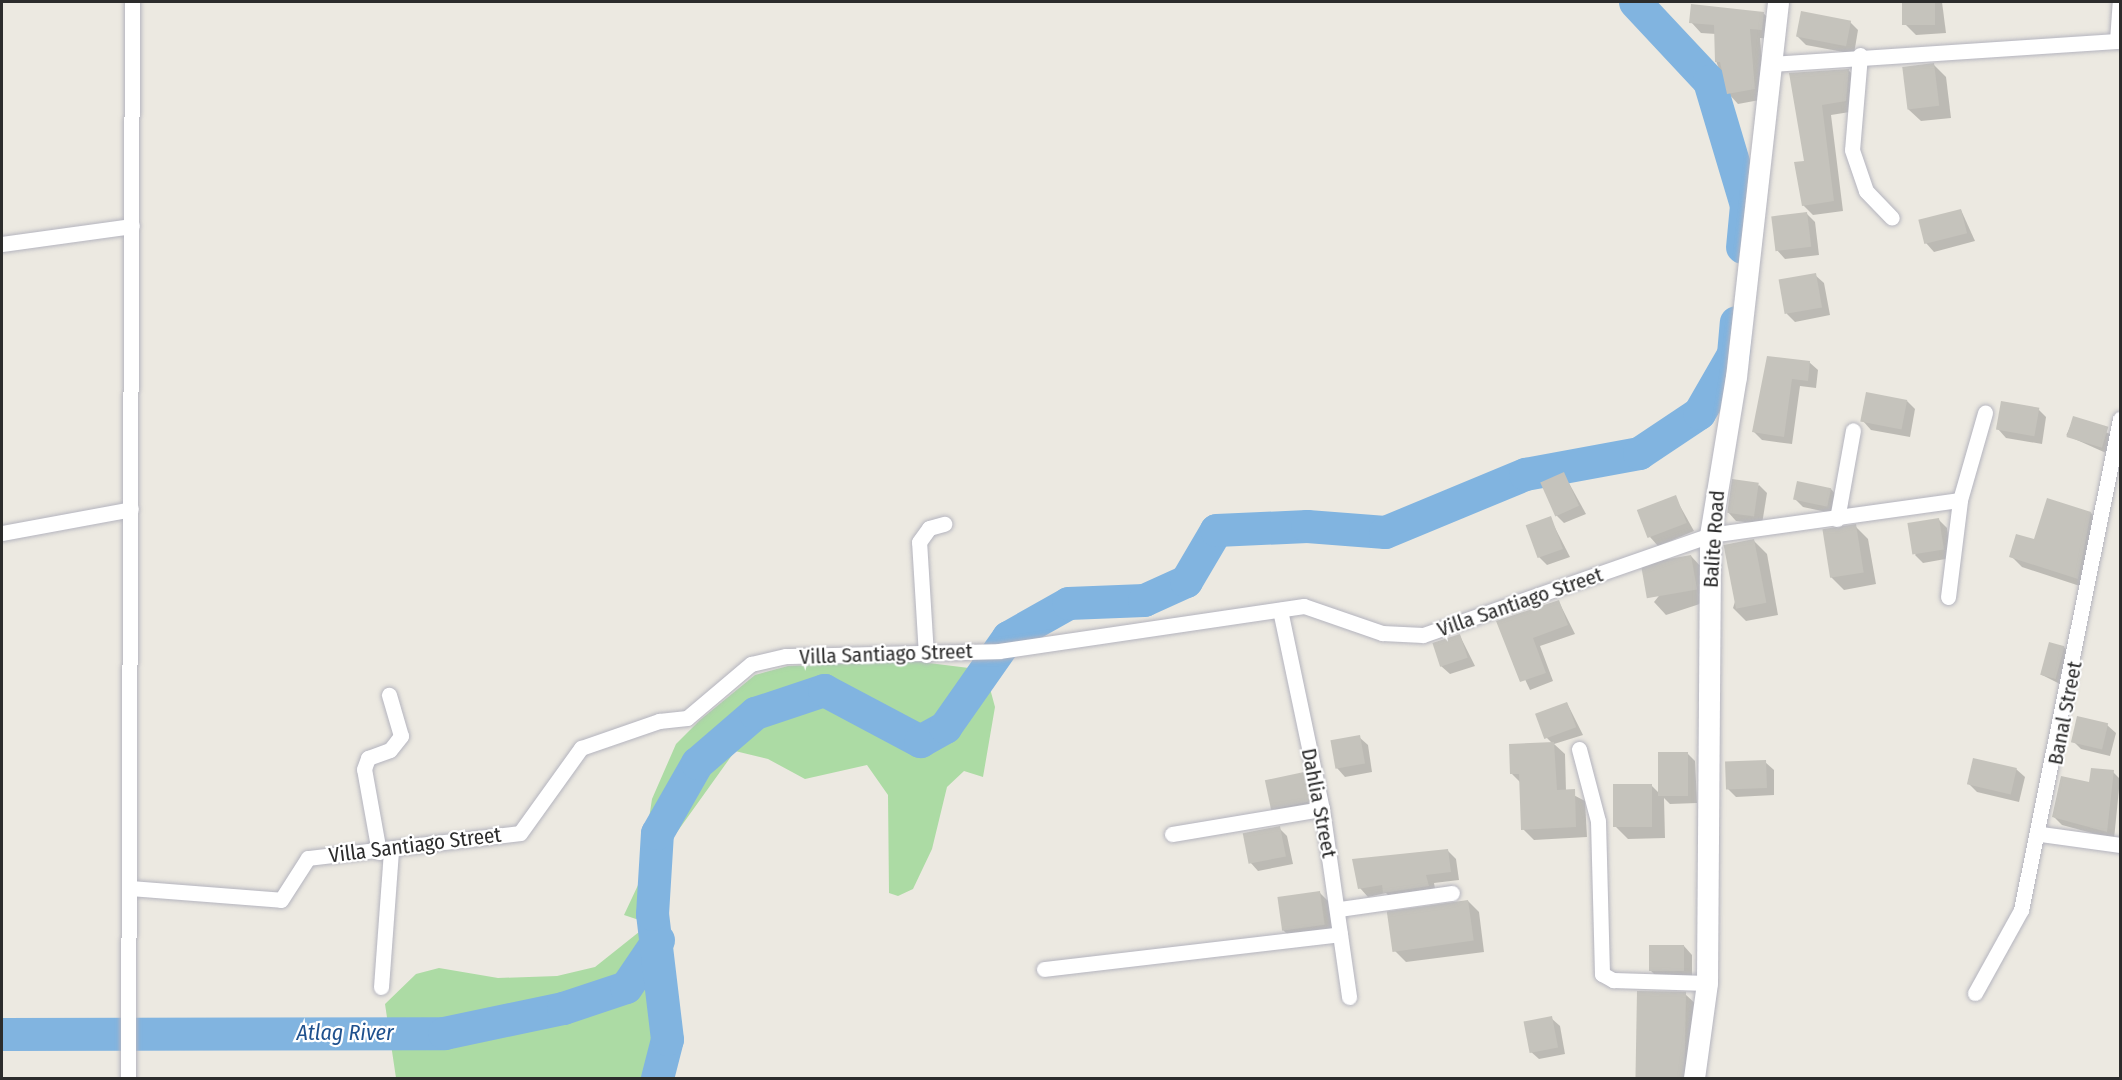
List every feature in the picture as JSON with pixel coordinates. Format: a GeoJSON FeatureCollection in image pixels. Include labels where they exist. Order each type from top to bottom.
{"type":"FeatureCollection","features":[{"type":"Feature","properties":{"kind":"street"},"geometry":{"type":"LineString","coordinates":[[128,1078],[132,2]]}},
{"type":"Feature","properties":{"kind":"street","name":"Balite Road"},"geometry":{"type":"LineString","coordinates":[[1694,1078],[1707,983],[1710,535],[1734,387],[1778,2]]}},
{"type":"Feature","properties":{"kind":"street"},"geometry":{"type":"LineString","coordinates":[[1771,64],[1860,55],[2119,41],[2120,2]]}},
{"type":"Feature","properties":{"kind":"street"},"geometry":{"type":"LineString","coordinates":[[1860,55],[1852,150],[1866,191],[1892,218]]}},
{"type":"Feature","properties":{"kind":"street"},"geometry":{"type":"LineString","coordinates":[[2,244],[132,226]]}},
{"type":"Feature","properties":{"kind":"street"},"geometry":{"type":"LineString","coordinates":[[1948,597],[1959,500],[1985,413]]}},
{"type":"Feature","properties":{"kind":"street","name":"Banal Street"},"geometry":{"type":"LineString","coordinates":[[1975,993],[2014,931],[2041,834],[2121,419]]}},
{"type":"Feature","properties":{"kind":"street"},"geometry":{"type":"LineString","coordinates":[[1837,519],[1853,430]]}},
{"type":"Feature","properties":{"kind":"street","name":"Villa Santiago Street"},"geometry":{"type":"LineString","coordinates":[[130,888],[281,900],[308,858],[385,852],[520,832],[581,748],[659,721],[687,718],[751,664],[786,656],[926,655],[965,651],[999,651],[1304,606],[1382,633],[1423,635],[1710,535],[1837,519],[1959,500]]}},
{"type":"Feature","properties":{"kind":"street"},"geometry":{"type":"LineString","coordinates":[[2,533],[131,509]]}},
{"type":"Feature","properties":{"kind":"street"},"geometry":{"type":"LineString","coordinates":[[926,655],[920,542],[924,532],[944,524]]}},
{"type":"Feature","properties":{"kind":"street","name":"Dahlia Street"},"geometry":{"type":"LineString","coordinates":[[1280,610],[1322,809],[1339,909],[1349,997]]}},
{"type":"Feature","properties":{"kind":"street"},"geometry":{"type":"LineString","coordinates":[[381,987],[385,852],[364,769],[368,758],[390,750],[401,736],[388,695]]}},
{"type":"Feature","properties":{"kind":"street"},"geometry":{"type":"LineString","coordinates":[[1579,749],[1598,821],[1602,975],[1612,980],[1707,983]]}},
{"type":"Feature","properties":{"kind":"street"},"geometry":{"type":"LineString","coordinates":[[1172,834],[1322,809]]}},
{"type":"Feature","properties":{"kind":"street"},"geometry":{"type":"LineString","coordinates":[[2041,834],[2121,845]]}},
{"type":"Feature","properties":{"kind":"street"},"geometry":{"type":"LineString","coordinates":[[1339,909],[1452,893]]}},
{"type":"Feature","properties":{"kind":"street"},"geometry":{"type":"LineString","coordinates":[[1044,969],[1340,933]]}},
{"type":"Feature","properties":{"kind":"green space"},"geometry":{"type":"Polygon","coordinates":[[[913,661],[985,670],[995,707],[983,777],[964,771],[947,787],[932,849],[913,889],[898,896],[889,893],[888,795],[867,765],[805,779],[768,759],[735,751],[672,839],[668,897],[661,899],[661,908],[636,919],[624,915],[639,883],[652,799],[676,744],[700,720],[755,675],[788,666],[913,661]]]}},
{"type":"Feature","properties":{"kind":"green space"},"geometry":{"type":"Polygon","coordinates":[[[664,922],[679,1031],[669,1078],[396,1078],[385,1004],[416,974],[439,968],[498,978],[557,976],[595,967],[644,928],[664,922]]]}},
{"type":"Feature","properties":{"kind":"building"},"geometry":{"type":"Polygon","coordinates":[[[1902,2],[1935,2],[1935,25],[1902,25],[1902,2]]]}},
{"type":"Feature","properties":{"kind":"building"},"geometry":{"type":"Polygon","coordinates":[[[1691,4],[1764,12],[1762,30],[1750,29],[1755,89],[1727,94],[1720,62],[1715,62],[1714,25],[1689,23],[1691,4]]]}},
{"type":"Feature","properties":{"kind":"building"},"geometry":{"type":"Polygon","coordinates":[[[1801,11],[1851,21],[1846,46],[1796,37],[1801,11]]]}},
{"type":"Feature","properties":{"kind":"building"},"geometry":{"type":"Polygon","coordinates":[[[1934,63],[1939,106],[1907,110],[1902,67],[1934,63]]]}},
{"type":"Feature","properties":{"kind":"building"},"geometry":{"type":"Polygon","coordinates":[[[1849,69],[1846,101],[1822,105],[1834,201],[1802,206],[1794,162],[1804,161],[1789,73],[1849,69]]]}},
{"type":"Feature","properties":{"kind":"building"},"geometry":{"type":"Polygon","coordinates":[[[1961,209],[1967,233],[1924,244],[1918,220],[1961,209]]]}},
{"type":"Feature","properties":{"kind":"building"},"geometry":{"type":"Polygon","coordinates":[[[1807,212],[1811,247],[1776,251],[1771,216],[1807,212]]]}},
{"type":"Feature","properties":{"kind":"building"},"geometry":{"type":"Polygon","coordinates":[[[1816,273],[1822,307],[1785,314],[1779,280],[1816,273]]]}},
{"type":"Feature","properties":{"kind":"building"},"geometry":{"type":"Polygon","coordinates":[[[1767,356],[1810,361],[1808,381],[1792,379],[1784,437],[1752,432],[1767,356]]]}},
{"type":"Feature","properties":{"kind":"building"},"geometry":{"type":"Polygon","coordinates":[[[1866,392],[1907,400],[1902,429],[1860,421],[1866,392]]]}},
{"type":"Feature","properties":{"kind":"building"},"geometry":{"type":"Polygon","coordinates":[[[2001,401],[2039,408],[2034,436],[1996,430],[2001,401]]]}},
{"type":"Feature","properties":{"kind":"building"},"geometry":{"type":"Polygon","coordinates":[[[2073,416],[2108,427],[2102,448],[2067,437],[2073,416]]]}},
{"type":"Feature","properties":{"kind":"building"},"geometry":{"type":"Polygon","coordinates":[[[1564,472],[1579,506],[1555,516],[1540,483],[1564,472]]]}},
{"type":"Feature","properties":{"kind":"building"},"geometry":{"type":"Polygon","coordinates":[[[1732,479],[1759,483],[1754,516],[1727,513],[1732,479]]]}},
{"type":"Feature","properties":{"kind":"building"},"geometry":{"type":"Polygon","coordinates":[[[1797,481],[1831,488],[1827,507],[1793,500],[1797,481]]]}},
{"type":"Feature","properties":{"kind":"building"},"geometry":{"type":"Polygon","coordinates":[[[1676,495],[1687,523],[1648,538],[1637,510],[1676,495]]]}},
{"type":"Feature","properties":{"kind":"building"},"geometry":{"type":"Polygon","coordinates":[[[2047,498],[2091,512],[2078,579],[2009,557],[2016,534],[2034,539],[2047,498]]]}},
{"type":"Feature","properties":{"kind":"building"},"geometry":{"type":"Polygon","coordinates":[[[1551,516],[1563,549],[1538,558],[1526,525],[1551,516]]]}},
{"type":"Feature","properties":{"kind":"building"},"geometry":{"type":"Polygon","coordinates":[[[1939,518],[1944,550],[1912,555],[1907,523],[1939,518]]]}},
{"type":"Feature","properties":{"kind":"building"},"geometry":{"type":"Polygon","coordinates":[[[1856,524],[1864,572],[1830,578],[1822,529],[1856,524]]]}},
{"type":"Feature","properties":{"kind":"building"},"geometry":{"type":"Polygon","coordinates":[[[1754,539],[1766,603],[1736,609],[1724,545],[1754,539]]]}},
{"type":"Feature","properties":{"kind":"building"},"geometry":{"type":"Polygon","coordinates":[[[1691,555],[1697,589],[1647,598],[1641,564],[1691,555]]]}},
{"type":"Feature","properties":{"kind":"building"},"geometry":{"type":"Polygon","coordinates":[[[1559,600],[1568,625],[1533,638],[1546,673],[1520,682],[1496,621],[1559,600]]]}},
{"type":"Feature","properties":{"kind":"building"},"geometry":{"type":"Polygon","coordinates":[[[1460,634],[1468,658],[1440,667],[1432,643],[1460,634]]]}},
{"type":"Feature","properties":{"kind":"building"},"geometry":{"type":"Polygon","coordinates":[[[2049,642],[2064,646],[2056,679],[2040,675],[2049,642]]]}},
{"type":"Feature","properties":{"kind":"building"},"geometry":{"type":"Polygon","coordinates":[[[1567,702],[1576,727],[1544,739],[1535,714],[1567,702]]]}},
{"type":"Feature","properties":{"kind":"building"},"geometry":{"type":"Polygon","coordinates":[[[2077,716],[2108,723],[2102,750],[2071,742],[2077,716]]]}},
{"type":"Feature","properties":{"kind":"building"},"geometry":{"type":"Polygon","coordinates":[[[1360,735],[1365,764],[1335,769],[1330,740],[1360,735]]]}},
{"type":"Feature","properties":{"kind":"building"},"geometry":{"type":"Polygon","coordinates":[[[1554,742],[1557,790],[1575,789],[1576,827],[1521,830],[1519,774],[1510,774],[1509,744],[1554,742]]]}},
{"type":"Feature","properties":{"kind":"building"},"geometry":{"type":"Polygon","coordinates":[[[1658,752],[1688,752],[1688,796],[1658,796],[1658,752]]]}},
{"type":"Feature","properties":{"kind":"building"},"geometry":{"type":"Polygon","coordinates":[[[1973,758],[2017,768],[2011,794],[1967,784],[1973,758]]]}},
{"type":"Feature","properties":{"kind":"building"},"geometry":{"type":"Polygon","coordinates":[[[1766,760],[1767,788],[1726,789],[1725,761],[1766,760]]]}},
{"type":"Feature","properties":{"kind":"building"},"geometry":{"type":"Polygon","coordinates":[[[2091,768],[2114,770],[2107,832],[2052,817],[2061,776],[2089,782],[2091,768]]]}},
{"type":"Feature","properties":{"kind":"building"},"geometry":{"type":"Polygon","coordinates":[[[1304,772],[1310,801],[1271,810],[1265,780],[1304,772]]]}},
{"type":"Feature","properties":{"kind":"building"},"geometry":{"type":"Polygon","coordinates":[[[1613,784],[1652,784],[1652,827],[1613,827],[1613,784]]]}},
{"type":"Feature","properties":{"kind":"building"},"geometry":{"type":"Polygon","coordinates":[[[1280,826],[1286,856],[1249,864],[1243,833],[1280,826]]]}},
{"type":"Feature","properties":{"kind":"building"},"geometry":{"type":"Polygon","coordinates":[[[1448,849],[1451,872],[1426,875],[1429,886],[1383,893],[1382,885],[1358,889],[1352,859],[1448,849]]]}},
{"type":"Feature","properties":{"kind":"building"},"geometry":{"type":"Polygon","coordinates":[[[1320,891],[1325,925],[1282,931],[1277,897],[1320,891]]]}},
{"type":"Feature","properties":{"kind":"building"},"geometry":{"type":"Polygon","coordinates":[[[1468,900],[1474,941],[1393,952],[1387,911],[1468,900]]]}},
{"type":"Feature","properties":{"kind":"building"},"geometry":{"type":"Polygon","coordinates":[[[1649,945],[1684,945],[1684,971],[1649,971],[1649,945]]]}},
{"type":"Feature","properties":{"kind":"building"},"geometry":{"type":"Polygon","coordinates":[[[1637,991],[1686,992],[1684,1078],[1635,1078],[1637,991]]]}},
{"type":"Feature","properties":{"kind":"building"},"geometry":{"type":"Polygon","coordinates":[[[1552,1016],[1558,1047],[1530,1053],[1524,1022],[1552,1016]]]}},
{"type":"Feature","properties":{"kind":"waterway"},"geometry":{"type":"LineString","coordinates":[[1635,2],[1709,81],[1746,205],[1742,247]]}},
{"type":"Feature","properties":{"kind":"waterway"},"geometry":{"type":"LineString","coordinates":[[657,1078],[667,1039],[652,914],[657,833],[697,763],[755,713],[824,690],[920,741],[945,727],[1008,637],[1068,603],[1144,600],[1186,581],[1216,530],[1307,526],[1385,532],[1525,474],[1639,453],[1699,413],[1733,354],[1736,322]]}},
{"type":"Feature","properties":{"kind":"waterway","name":"Atlag River"},"geometry":{"type":"LineString","coordinates":[[2,1034],[444,1033],[563,1008],[626,987],[658,940]]}}]}
